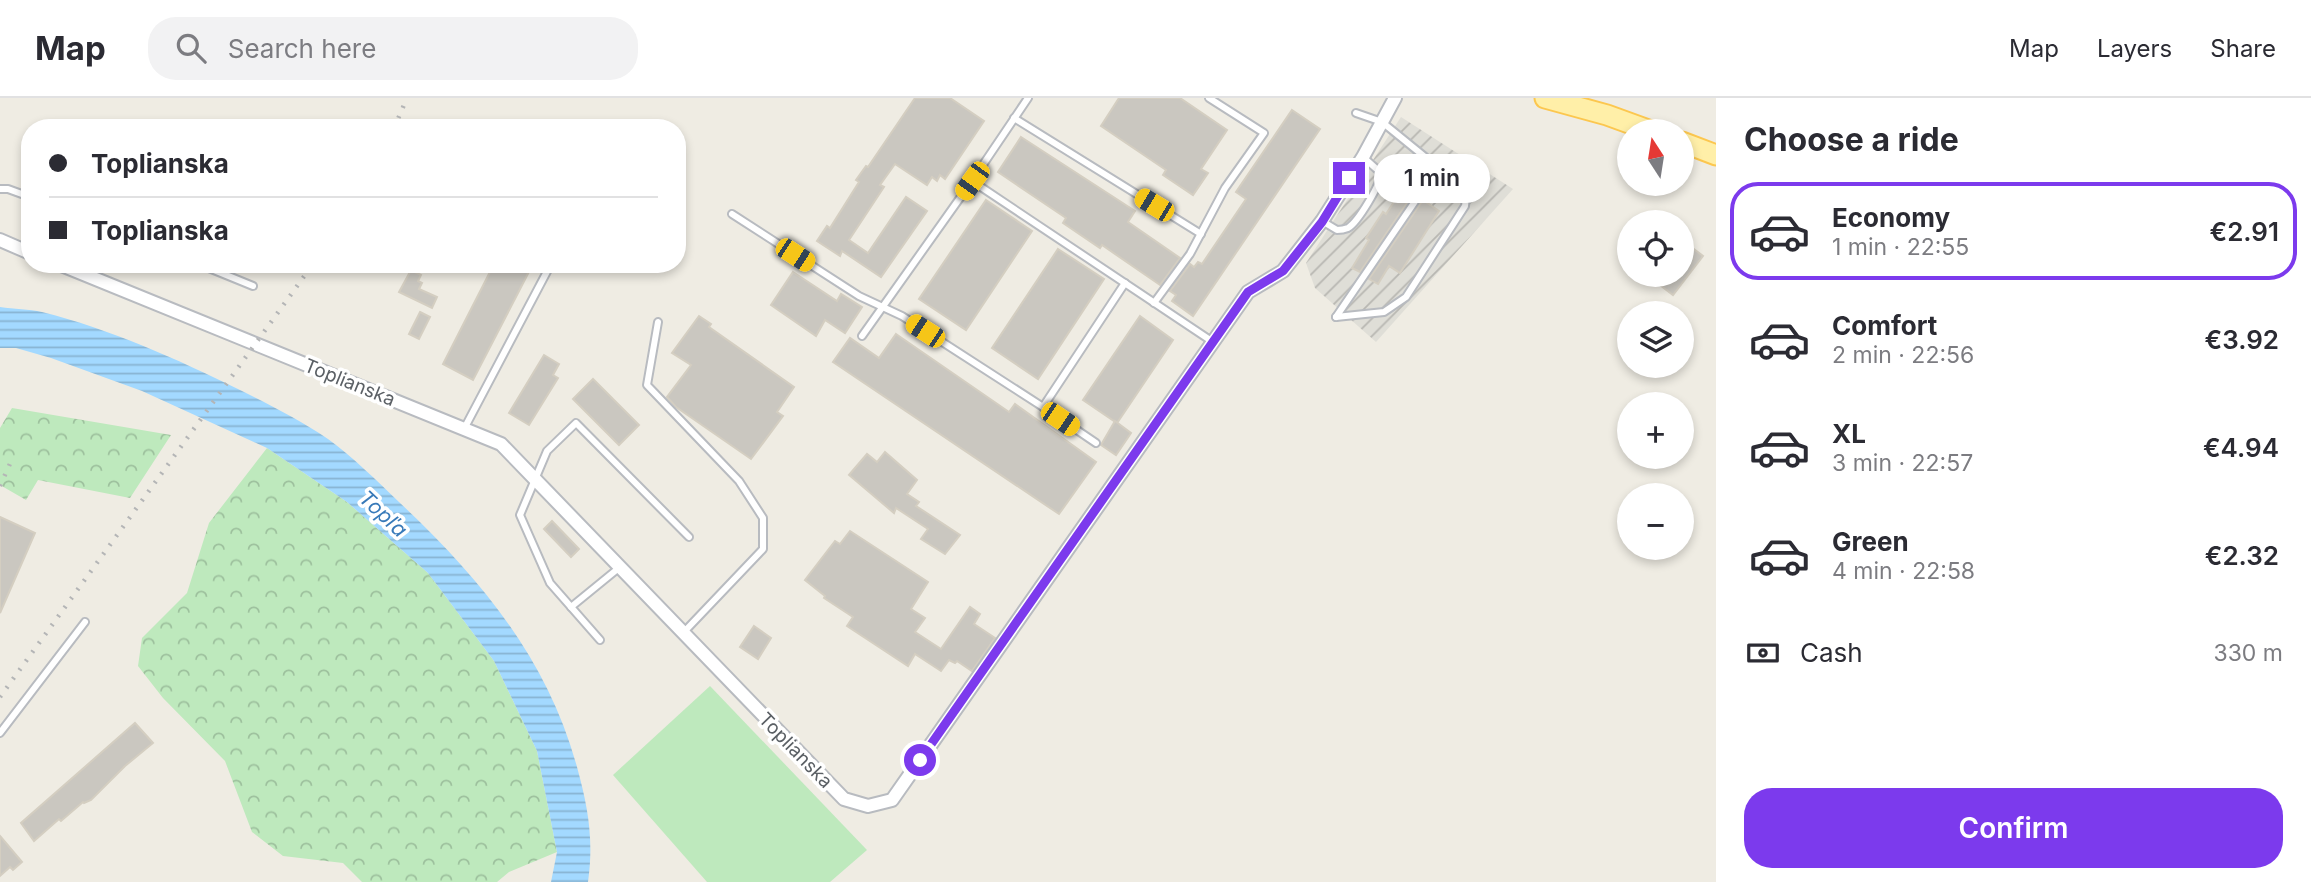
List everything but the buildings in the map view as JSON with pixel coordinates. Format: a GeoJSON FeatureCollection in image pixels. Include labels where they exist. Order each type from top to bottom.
{"type":"FeatureCollection","features":[{"type":"Feature","properties":{"kind":"main road"},"geometry":{"type":"LineString","coordinates":[[1545,98],[1618,119]]}},
{"type":"Feature","properties":{"kind":"main road"},"geometry":{"type":"LineString","coordinates":[[1694,147],[1716,155]]}},
{"type":"Feature","properties":{"kind":"street","name":"Toplianska"},"geometry":{"type":"LineString","coordinates":[[81,273],[501,444],[844,799],[868,806],[892,800],[1248,292],[1283,271],[1322,222],[1363,157],[1395,98]]}},
{"type":"Feature","properties":{"kind":"street"},"geometry":{"type":"LineString","coordinates":[[0,240],[21,249]]}},
{"type":"Feature","properties":{"kind":"lane"},"geometry":{"type":"LineString","coordinates":[[862,336],[1028,98]]}},
{"type":"Feature","properties":{"kind":"lane"},"geometry":{"type":"LineString","coordinates":[[1154,303],[1190,254],[1225,188],[1264,133],[1209,98]]}},
{"type":"Feature","properties":{"kind":"lane"},"geometry":{"type":"LineString","coordinates":[[1356,113],[1382,122],[1425,157],[1462,189],[1466,197],[1465,206],[1406,297],[1384,312],[1336,317],[1430,181],[1431,168],[1425,157]]}},
{"type":"Feature","properties":{"kind":"lane"},"geometry":{"type":"LineString","coordinates":[[1014,118],[1201,233]]}},
{"type":"Feature","properties":{"kind":"lane"},"geometry":{"type":"LineString","coordinates":[[1322,222],[1337,230],[1351,226],[1376,190],[1381,173],[1363,157]]}},
{"type":"Feature","properties":{"kind":"lane"},"geometry":{"type":"LineString","coordinates":[[972,181],[1213,342]]}},
{"type":"Feature","properties":{"kind":"lane"},"geometry":{"type":"LineString","coordinates":[[0,189],[21,194]]}},
{"type":"Feature","properties":{"kind":"lane"},"geometry":{"type":"LineString","coordinates":[[732,214],[859,296],[902,316],[1096,443]]}},
{"type":"Feature","properties":{"kind":"lane"},"geometry":{"type":"LineString","coordinates":[[221,273],[253,286]]}},
{"type":"Feature","properties":{"kind":"lane"},"geometry":{"type":"LineString","coordinates":[[464,429],[546,273]]}},
{"type":"Feature","properties":{"kind":"lane"},"geometry":{"type":"LineString","coordinates":[[1043,407],[1125,284]]}},
{"type":"Feature","properties":{"kind":"lane"},"geometry":{"type":"LineString","coordinates":[[658,322],[647,385],[739,481],[763,518],[763,549],[683,633]]}},
{"type":"Feature","properties":{"kind":"lane"},"geometry":{"type":"LineString","coordinates":[[600,640],[550,583],[520,515],[547,451],[576,423],[689,537]]}},
{"type":"Feature","properties":{"kind":"lane"},"geometry":{"type":"LineString","coordinates":[[571,607],[620,567]]}},
{"type":"Feature","properties":{"kind":"lane"},"geometry":{"type":"LineString","coordinates":[[0,733],[85,622]]}},
{"type":"Feature","properties":{"kind":"shaded area"},"geometry":{"type":"Polygon","coordinates":[[[1401,117],[1513,189],[1376,342],[1315,288],[1306,263],[1401,117]]]}},
{"type":"Feature","properties":{"kind":"green space"},"geometry":{"type":"Polygon","coordinates":[[[12,408],[171,435],[130,498],[38,480],[26,500],[0,485],[0,428],[12,408]]]}},
{"type":"Feature","properties":{"kind":"green space"},"geometry":{"type":"Polygon","coordinates":[[[267,448],[347,502],[428,573],[494,661],[537,751],[557,852],[509,872],[497,882],[362,882],[343,863],[283,856],[252,832],[225,761],[163,698],[138,666],[142,638],[187,593],[209,523],[267,448]]]}},
{"type":"Feature","properties":{"kind":"green space"},"geometry":{"type":"Polygon","coordinates":[[[710,686],[867,850],[830,882],[707,882],[613,775],[710,686]]]}},
{"type":"Feature","properties":{"kind":"water","name":"Topľa"},"geometry":{"type":"Polygon","coordinates":[[[0,307],[42,312],[118,336],[192,367],[274,407],[337,446],[365,469],[429,531],[457,560],[507,622],[548,690],[564,727],[584,796],[590,838],[588,882],[551,882],[557,852],[537,751],[494,661],[428,573],[347,502],[267,448],[142,391],[51,358],[16,348],[0,348],[0,307]]]}},
{"type":"Feature","properties":{"kind":"railway"},"geometry":{"type":"LineString","coordinates":[[398,119],[407,98]]}},
{"type":"Feature","properties":{"kind":"railway"},"geometry":{"type":"LineString","coordinates":[[0,697],[306,273]]}},
{"type":"Feature","properties":{"kind":"railway"},"geometry":{"type":"LineString","coordinates":[[0,486],[13,457]]}},
{"type":"Feature","properties":{"kind":"route"},"geometry":{"type":"LineString","coordinates":[[920,760],[1248,292],[1283,271],[1322,222],[1349,178]]}}]}
